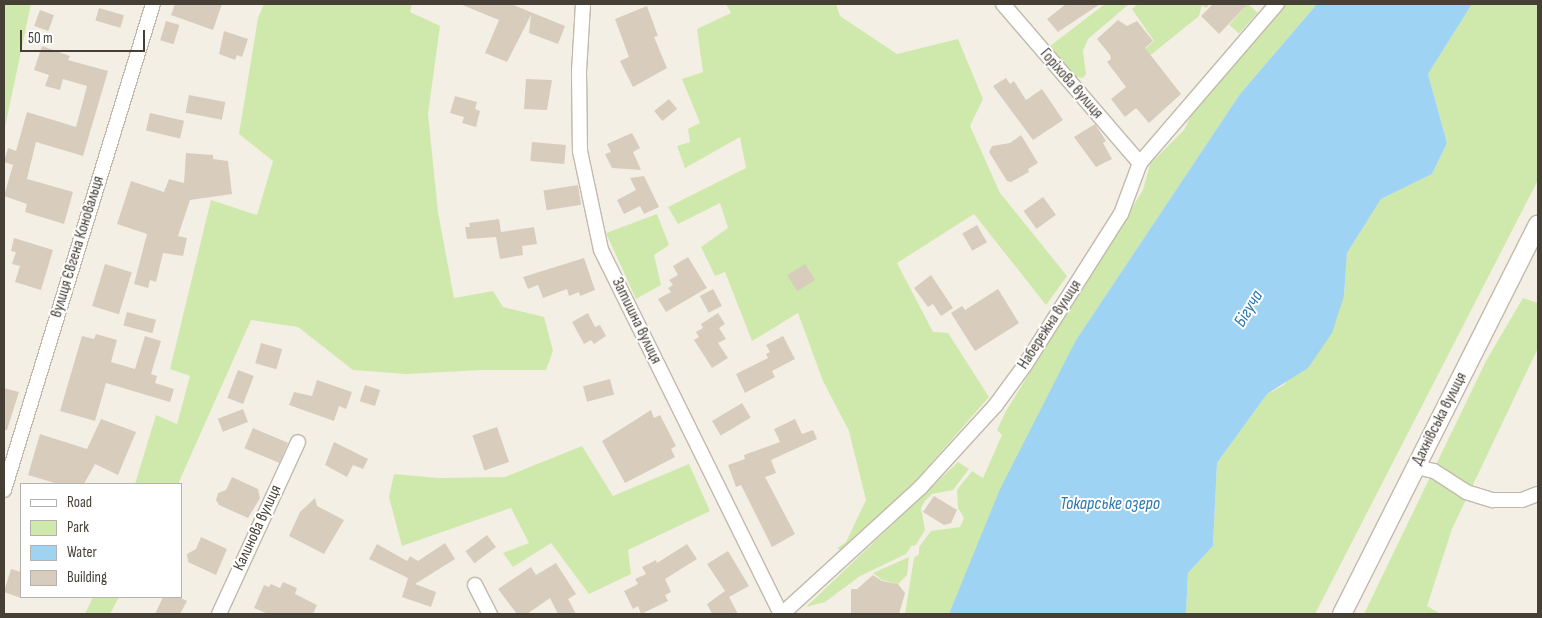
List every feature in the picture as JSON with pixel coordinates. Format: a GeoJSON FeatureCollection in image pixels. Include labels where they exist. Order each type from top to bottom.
{"type":"FeatureCollection","features":[{"type":"Feature","properties":{"kind":"street","name":"вулиця Євгена Коновальця"},"geometry":{"type":"LineString","coordinates":[[4,490],[153,4]]}},
{"type":"Feature","properties":{"kind":"street","name":"Затишна вулиця"},"geometry":{"type":"LineString","coordinates":[[583,4],[579,71],[580,151],[601,250],[782,614]]}},
{"type":"Feature","properties":{"kind":"street","name":"Горіхова вулиця"},"geometry":{"type":"LineString","coordinates":[[1003,4],[1140,163]]}},
{"type":"Feature","properties":{"kind":"street","name":"Набережна вулиця"},"geometry":{"type":"LineString","coordinates":[[782,614],[920,488],[995,406],[1025,365],[1121,214],[1140,163],[1277,4]]}},
{"type":"Feature","properties":{"kind":"street","name":"Дахнівська вулиця"},"geometry":{"type":"LineString","coordinates":[[1342,614],[1538,224]]}},
{"type":"Feature","properties":{"kind":"street","name":"Калинова вулиця"},"geometry":{"type":"LineString","coordinates":[[219,614],[298,442]]}},
{"type":"Feature","properties":{"kind":"street"},"geometry":{"type":"LineString","coordinates":[[1416,467],[1434,472],[1466,492],[1493,500],[1522,500],[1538,494]]}},
{"type":"Feature","properties":{"kind":"street"},"geometry":{"type":"LineString","coordinates":[[475,585],[490,614]]}},
{"type":"Feature","properties":{"kind":"green space"},"geometry":{"type":"Polygon","coordinates":[[[4,4],[31,4],[4,132],[4,4]]]}},
{"type":"Feature","properties":{"kind":"green space"},"geometry":{"type":"Polygon","coordinates":[[[264,4],[412,4],[410,12],[440,26],[428,114],[438,212],[454,298],[493,291],[503,307],[544,317],[553,351],[546,370],[482,370],[406,374],[353,370],[298,327],[251,320],[178,483],[135,483],[156,415],[177,424],[190,376],[170,369],[211,200],[257,215],[273,161],[239,134],[258,18],[264,4]]]}},
{"type":"Feature","properties":{"kind":"green space"},"geometry":{"type":"Polygon","coordinates":[[[726,4],[836,4],[840,16],[897,54],[958,39],[983,99],[970,126],[1000,193],[1067,276],[1046,305],[974,214],[897,263],[933,332],[948,333],[989,397],[897,502],[844,552],[837,548],[846,542],[866,500],[849,431],[823,381],[798,313],[752,341],[725,272],[715,276],[701,247],[728,228],[720,203],[678,224],[668,207],[746,168],[740,137],[685,168],[677,146],[690,142],[688,129],[700,123],[682,79],[703,72],[697,29],[731,13],[726,4]]]}},
{"type":"Feature","properties":{"kind":"green space"},"geometry":{"type":"Polygon","coordinates":[[[1105,4],[1129,4],[1088,39],[1083,51],[1086,74],[1083,78],[1076,77],[1050,46],[1105,4]]]}},
{"type":"Feature","properties":{"kind":"green space"},"geometry":{"type":"Polygon","coordinates":[[[1138,4],[1210,4],[1206,8],[1202,5],[1199,16],[1121,79],[1117,74],[1154,41],[1132,9],[1138,4]]]}},
{"type":"Feature","properties":{"kind":"green space"},"geometry":{"type":"Polygon","coordinates":[[[1248,4],[1258,13],[1239,34],[1229,25],[1248,4]]]}},
{"type":"Feature","properties":{"kind":"green space"},"geometry":{"type":"Polygon","coordinates":[[[1285,4],[1317,4],[1240,94],[1076,340],[949,614],[905,614],[914,558],[919,554],[919,547],[931,531],[960,527],[964,518],[958,508],[957,490],[972,471],[983,478],[1002,435],[997,430],[1006,411],[1143,190],[1150,164],[1184,130],[1198,101],[1285,4]]]}},
{"type":"Feature","properties":{"kind":"green space"},"geometry":{"type":"Polygon","coordinates":[[[1472,4],[1538,4],[1538,180],[1315,614],[1186,614],[1188,573],[1213,546],[1217,463],[1267,394],[1284,385],[1344,296],[1347,253],[1381,199],[1432,174],[1447,143],[1428,74],[1472,4]]]}},
{"type":"Feature","properties":{"kind":"green space"},"geometry":{"type":"Polygon","coordinates":[[[657,214],[669,245],[654,255],[661,285],[636,299],[606,233],[657,214]]]}},
{"type":"Feature","properties":{"kind":"green space"},"geometry":{"type":"Polygon","coordinates":[[[1523,298],[1538,303],[1538,348],[1452,529],[1427,606],[1441,614],[1364,614],[1486,361],[1523,298]]]}},
{"type":"Feature","properties":{"kind":"green space"},"geometry":{"type":"Polygon","coordinates":[[[582,446],[613,496],[689,464],[710,511],[628,550],[631,574],[589,594],[551,543],[513,567],[503,553],[529,543],[511,508],[402,546],[389,497],[394,474],[438,478],[505,477],[582,446]]]}},
{"type":"Feature","properties":{"kind":"green space"},"geometry":{"type":"Polygon","coordinates":[[[958,462],[969,469],[953,490],[932,494],[925,501],[921,508],[925,530],[916,545],[911,546],[906,554],[860,576],[825,602],[806,607],[958,462]]]}},
{"type":"Feature","properties":{"kind":"green space"},"geometry":{"type":"Polygon","coordinates":[[[909,557],[907,575],[898,584],[882,580],[873,573],[909,557]]]}},
{"type":"Feature","properties":{"kind":"green space"},"geometry":{"type":"Polygon","coordinates":[[[93,598],[118,598],[110,614],[85,614],[93,598]]]}},
{"type":"Feature","properties":{"kind":"water","name":"Токарське озеро"},"geometry":{"type":"Polygon","coordinates":[[[1317,4],[1472,4],[1428,74],[1447,143],[1432,174],[1381,199],[1347,253],[1344,296],[1332,333],[1308,368],[1267,394],[1217,463],[1213,546],[1188,573],[1186,614],[949,614],[1000,489],[1076,340],[1240,94],[1317,4]]]}},
{"type":"Feature","properties":{"kind":"building"},"geometry":{"type":"Polygon","coordinates":[[[175,4],[222,4],[213,30],[171,15],[175,4]]]}},
{"type":"Feature","properties":{"kind":"building"},"geometry":{"type":"Polygon","coordinates":[[[460,4],[511,4],[565,26],[558,44],[529,33],[531,15],[507,62],[485,53],[499,20],[460,4]]]}},
{"type":"Feature","properties":{"kind":"building"},"geometry":{"type":"Polygon","coordinates":[[[1066,4],[1100,4],[1058,32],[1047,19],[1066,4]]]}},
{"type":"Feature","properties":{"kind":"building"},"geometry":{"type":"Polygon","coordinates":[[[1213,4],[1248,4],[1219,34],[1201,16],[1213,4]]]}},
{"type":"Feature","properties":{"kind":"building"},"geometry":{"type":"Polygon","coordinates":[[[647,6],[658,36],[654,37],[667,68],[633,87],[620,61],[629,57],[615,19],[647,6]]]}},
{"type":"Feature","properties":{"kind":"building"},"geometry":{"type":"Polygon","coordinates":[[[99,8],[124,15],[120,28],[95,20],[99,8]]]}},
{"type":"Feature","properties":{"kind":"building"},"geometry":{"type":"Polygon","coordinates":[[[40,10],[54,15],[48,31],[34,26],[40,10]]]}},
{"type":"Feature","properties":{"kind":"building"},"geometry":{"type":"Polygon","coordinates":[[[1118,20],[1127,26],[1137,21],[1153,41],[1145,48],[1181,94],[1149,123],[1136,108],[1125,117],[1111,99],[1126,87],[1107,62],[1111,59],[1110,55],[1097,39],[1118,20]]]}},
{"type":"Feature","properties":{"kind":"building"},"geometry":{"type":"Polygon","coordinates":[[[166,21],[179,25],[174,44],[160,40],[166,21]]]}},
{"type":"Feature","properties":{"kind":"building"},"geometry":{"type":"Polygon","coordinates":[[[224,31],[248,39],[242,57],[237,55],[235,60],[219,54],[224,31]]]}},
{"type":"Feature","properties":{"kind":"building"},"geometry":{"type":"Polygon","coordinates":[[[42,46],[70,56],[68,60],[108,71],[83,156],[36,142],[27,179],[73,192],[64,224],[25,212],[27,204],[4,196],[13,165],[4,162],[8,148],[16,151],[27,112],[76,127],[87,86],[63,79],[60,90],[45,86],[49,75],[34,70],[42,46]]]}},
{"type":"Feature","properties":{"kind":"building"},"geometry":{"type":"Polygon","coordinates":[[[1006,78],[1010,84],[1014,81],[1026,100],[1042,89],[1063,120],[1033,140],[993,86],[1006,78]]]}},
{"type":"Feature","properties":{"kind":"building"},"geometry":{"type":"Polygon","coordinates":[[[526,79],[552,80],[547,110],[524,109],[526,79]]]}},
{"type":"Feature","properties":{"kind":"building"},"geometry":{"type":"Polygon","coordinates":[[[189,95],[225,102],[222,120],[186,113],[189,95]]]}},
{"type":"Feature","properties":{"kind":"building"},"geometry":{"type":"Polygon","coordinates":[[[455,96],[477,102],[475,109],[480,111],[476,127],[462,123],[464,117],[450,113],[455,96]]]}},
{"type":"Feature","properties":{"kind":"building"},"geometry":{"type":"Polygon","coordinates":[[[669,99],[677,109],[662,121],[654,111],[669,99]]]}},
{"type":"Feature","properties":{"kind":"building"},"geometry":{"type":"Polygon","coordinates":[[[150,113],[184,121],[180,138],[146,131],[150,113]]]}},
{"type":"Feature","properties":{"kind":"building"},"geometry":{"type":"Polygon","coordinates":[[[1095,124],[1106,141],[1103,143],[1112,159],[1096,167],[1074,137],[1095,124]]]}},
{"type":"Feature","properties":{"kind":"building"},"geometry":{"type":"Polygon","coordinates":[[[632,133],[640,148],[633,152],[641,170],[612,168],[605,154],[611,152],[607,144],[632,133]]]}},
{"type":"Feature","properties":{"kind":"building"},"geometry":{"type":"Polygon","coordinates":[[[1021,135],[1038,163],[1028,169],[1029,172],[1011,182],[1007,181],[989,152],[992,146],[1010,143],[1021,135]]]}},
{"type":"Feature","properties":{"kind":"building"},"geometry":{"type":"Polygon","coordinates":[[[532,142],[566,145],[564,164],[530,161],[532,142]]]}},
{"type":"Feature","properties":{"kind":"building"},"geometry":{"type":"Polygon","coordinates":[[[186,153],[213,155],[213,159],[228,161],[232,194],[190,200],[178,236],[187,238],[183,256],[163,253],[156,282],[150,280],[148,288],[134,284],[147,234],[117,224],[131,181],[164,192],[169,179],[184,183],[186,153]]]}},
{"type":"Feature","properties":{"kind":"building"},"geometry":{"type":"Polygon","coordinates":[[[644,176],[659,207],[644,214],[640,206],[624,214],[617,200],[636,190],[630,178],[644,176]]]}},
{"type":"Feature","properties":{"kind":"building"},"geometry":{"type":"Polygon","coordinates":[[[578,185],[581,205],[547,210],[543,190],[578,185]]]}},
{"type":"Feature","properties":{"kind":"building"},"geometry":{"type":"Polygon","coordinates":[[[1043,197],[1056,215],[1037,229],[1024,211],[1043,197]]]}},
{"type":"Feature","properties":{"kind":"building"},"geometry":{"type":"Polygon","coordinates":[[[499,219],[501,232],[534,227],[537,244],[522,246],[523,255],[500,259],[496,237],[467,239],[465,227],[470,227],[469,223],[499,219]]]}},
{"type":"Feature","properties":{"kind":"building"},"geometry":{"type":"Polygon","coordinates":[[[977,225],[987,242],[972,251],[962,234],[977,225]]]}},
{"type":"Feature","properties":{"kind":"building"},"geometry":{"type":"Polygon","coordinates":[[[14,238],[53,250],[41,290],[15,282],[20,266],[12,264],[16,252],[11,251],[14,238]]]}},
{"type":"Feature","properties":{"kind":"building"},"geometry":{"type":"Polygon","coordinates":[[[688,257],[707,288],[666,312],[658,299],[671,292],[668,288],[673,285],[669,280],[678,275],[673,266],[688,257]]]}},
{"type":"Feature","properties":{"kind":"building"},"geometry":{"type":"Polygon","coordinates":[[[584,258],[595,290],[580,296],[579,292],[569,296],[567,289],[543,298],[538,285],[528,289],[523,277],[584,258]]]}},
{"type":"Feature","properties":{"kind":"building"},"geometry":{"type":"Polygon","coordinates":[[[105,264],[132,272],[119,314],[92,306],[105,264]]]}},
{"type":"Feature","properties":{"kind":"building"},"geometry":{"type":"Polygon","coordinates":[[[805,264],[815,280],[797,291],[787,275],[805,264]]]}},
{"type":"Feature","properties":{"kind":"building"},"geometry":{"type":"Polygon","coordinates":[[[931,275],[953,308],[941,316],[933,304],[928,307],[914,288],[931,275]]]}},
{"type":"Feature","properties":{"kind":"building"},"geometry":{"type":"Polygon","coordinates":[[[713,289],[722,306],[709,313],[700,296],[713,289]]]}},
{"type":"Feature","properties":{"kind":"building"},"geometry":{"type":"Polygon","coordinates":[[[998,289],[1019,323],[975,351],[951,313],[962,306],[965,310],[998,289]]]}},
{"type":"Feature","properties":{"kind":"building"},"geometry":{"type":"Polygon","coordinates":[[[127,312],[156,320],[152,333],[123,326],[127,312]]]}},
{"type":"Feature","properties":{"kind":"building"},"geometry":{"type":"Polygon","coordinates":[[[588,313],[595,327],[600,325],[606,336],[594,344],[591,340],[584,344],[572,322],[588,313]]]}},
{"type":"Feature","properties":{"kind":"building"},"geometry":{"type":"Polygon","coordinates":[[[718,313],[725,324],[719,328],[726,339],[718,343],[728,358],[712,368],[694,340],[699,337],[696,332],[703,328],[701,324],[718,313]]]}},
{"type":"Feature","properties":{"kind":"building"},"geometry":{"type":"Polygon","coordinates":[[[96,334],[117,340],[111,362],[135,369],[145,336],[161,341],[151,374],[157,376],[155,383],[174,389],[170,402],[106,383],[95,421],[60,411],[82,336],[94,339],[96,334]]]}},
{"type":"Feature","properties":{"kind":"building"},"geometry":{"type":"Polygon","coordinates":[[[783,336],[795,359],[772,371],[775,377],[745,393],[736,374],[768,358],[766,354],[770,352],[766,345],[783,336]]]}},
{"type":"Feature","properties":{"kind":"building"},"geometry":{"type":"Polygon","coordinates":[[[261,343],[282,349],[276,369],[255,363],[261,343]]]}},
{"type":"Feature","properties":{"kind":"building"},"geometry":{"type":"Polygon","coordinates":[[[238,370],[254,376],[243,404],[227,398],[238,370]]]}},
{"type":"Feature","properties":{"kind":"building"},"geometry":{"type":"Polygon","coordinates":[[[610,379],[614,394],[587,402],[583,386],[610,379]]]}},
{"type":"Feature","properties":{"kind":"building"},"geometry":{"type":"Polygon","coordinates":[[[317,380],[352,392],[346,409],[339,406],[334,421],[289,405],[294,392],[312,396],[317,380]]]}},
{"type":"Feature","properties":{"kind":"building"},"geometry":{"type":"Polygon","coordinates":[[[365,385],[380,390],[375,406],[360,401],[365,385]]]}},
{"type":"Feature","properties":{"kind":"building"},"geometry":{"type":"Polygon","coordinates":[[[4,388],[19,392],[7,430],[4,430],[4,388]]]}},
{"type":"Feature","properties":{"kind":"building"},"geometry":{"type":"Polygon","coordinates":[[[742,403],[751,418],[721,436],[712,421],[742,403]]]}},
{"type":"Feature","properties":{"kind":"building"},"geometry":{"type":"Polygon","coordinates":[[[243,409],[248,422],[223,432],[218,419],[243,409]]]}},
{"type":"Feature","properties":{"kind":"building"},"geometry":{"type":"Polygon","coordinates":[[[651,410],[654,418],[660,415],[676,446],[671,449],[675,457],[625,483],[602,441],[651,410]]]}},
{"type":"Feature","properties":{"kind":"building"},"geometry":{"type":"Polygon","coordinates":[[[101,419],[136,432],[118,475],[95,464],[85,483],[55,483],[28,475],[40,434],[87,449],[101,419]]]}},
{"type":"Feature","properties":{"kind":"building"},"geometry":{"type":"Polygon","coordinates":[[[795,419],[802,434],[813,430],[817,439],[771,460],[776,473],[765,477],[795,534],[772,547],[741,485],[736,487],[728,465],[745,459],[744,455],[780,442],[774,429],[795,419]]]}},
{"type":"Feature","properties":{"kind":"building"},"geometry":{"type":"Polygon","coordinates":[[[497,427],[509,462],[484,470],[472,435],[497,427]]]}},
{"type":"Feature","properties":{"kind":"building"},"geometry":{"type":"Polygon","coordinates":[[[253,428],[288,443],[279,463],[244,448],[253,428]]]}},
{"type":"Feature","properties":{"kind":"building"},"geometry":{"type":"Polygon","coordinates":[[[334,442],[368,459],[363,469],[353,465],[347,477],[325,465],[334,442]]]}},
{"type":"Feature","properties":{"kind":"building"},"geometry":{"type":"Polygon","coordinates":[[[232,477],[258,489],[260,498],[248,518],[219,505],[216,500],[218,493],[226,490],[232,477]]]}},
{"type":"Feature","properties":{"kind":"building"},"geometry":{"type":"Polygon","coordinates":[[[934,496],[957,510],[951,523],[944,525],[923,512],[934,496]]]}},
{"type":"Feature","properties":{"kind":"building"},"geometry":{"type":"Polygon","coordinates":[[[315,498],[317,506],[344,520],[324,554],[289,536],[300,512],[315,498]]]}},
{"type":"Feature","properties":{"kind":"building"},"geometry":{"type":"Polygon","coordinates":[[[487,535],[496,547],[474,563],[465,551],[487,535]]]}},
{"type":"Feature","properties":{"kind":"building"},"geometry":{"type":"Polygon","coordinates":[[[201,537],[227,549],[216,575],[188,562],[187,554],[196,549],[201,537]]]}},
{"type":"Feature","properties":{"kind":"building"},"geometry":{"type":"Polygon","coordinates":[[[445,543],[455,559],[415,584],[436,592],[431,607],[402,597],[408,578],[369,559],[377,544],[407,561],[410,556],[418,561],[445,543]]]}},
{"type":"Feature","properties":{"kind":"building"},"geometry":{"type":"Polygon","coordinates":[[[687,544],[697,559],[665,579],[671,592],[665,595],[668,601],[641,614],[638,606],[633,609],[624,591],[638,584],[635,579],[646,574],[642,567],[656,560],[657,563],[687,544]]]}},
{"type":"Feature","properties":{"kind":"building"},"geometry":{"type":"Polygon","coordinates":[[[728,551],[749,586],[729,597],[738,614],[712,614],[707,604],[725,591],[707,564],[728,551]]]}},
{"type":"Feature","properties":{"kind":"building"},"geometry":{"type":"Polygon","coordinates":[[[556,563],[576,594],[568,599],[576,614],[558,614],[550,598],[527,614],[517,614],[498,589],[531,567],[536,575],[556,563]]]}},
{"type":"Feature","properties":{"kind":"building"},"geometry":{"type":"Polygon","coordinates":[[[11,569],[20,572],[20,598],[4,592],[11,569]]]}},
{"type":"Feature","properties":{"kind":"building"},"geometry":{"type":"Polygon","coordinates":[[[873,575],[882,581],[898,584],[905,593],[899,614],[851,614],[851,589],[857,589],[873,575]]]}},
{"type":"Feature","properties":{"kind":"building"},"geometry":{"type":"Polygon","coordinates":[[[283,582],[297,588],[295,594],[317,605],[313,614],[268,614],[254,608],[264,585],[269,587],[271,584],[280,588],[283,582]]]}},
{"type":"Feature","properties":{"kind":"building"},"geometry":{"type":"Polygon","coordinates":[[[163,598],[181,598],[187,601],[180,614],[155,614],[163,598]]]}},
{"type":"Feature","properties":{"kind":"water label","name":"Бігуча"},"geometry":{"type":"Point","coordinates":[1249,309]}}]}
